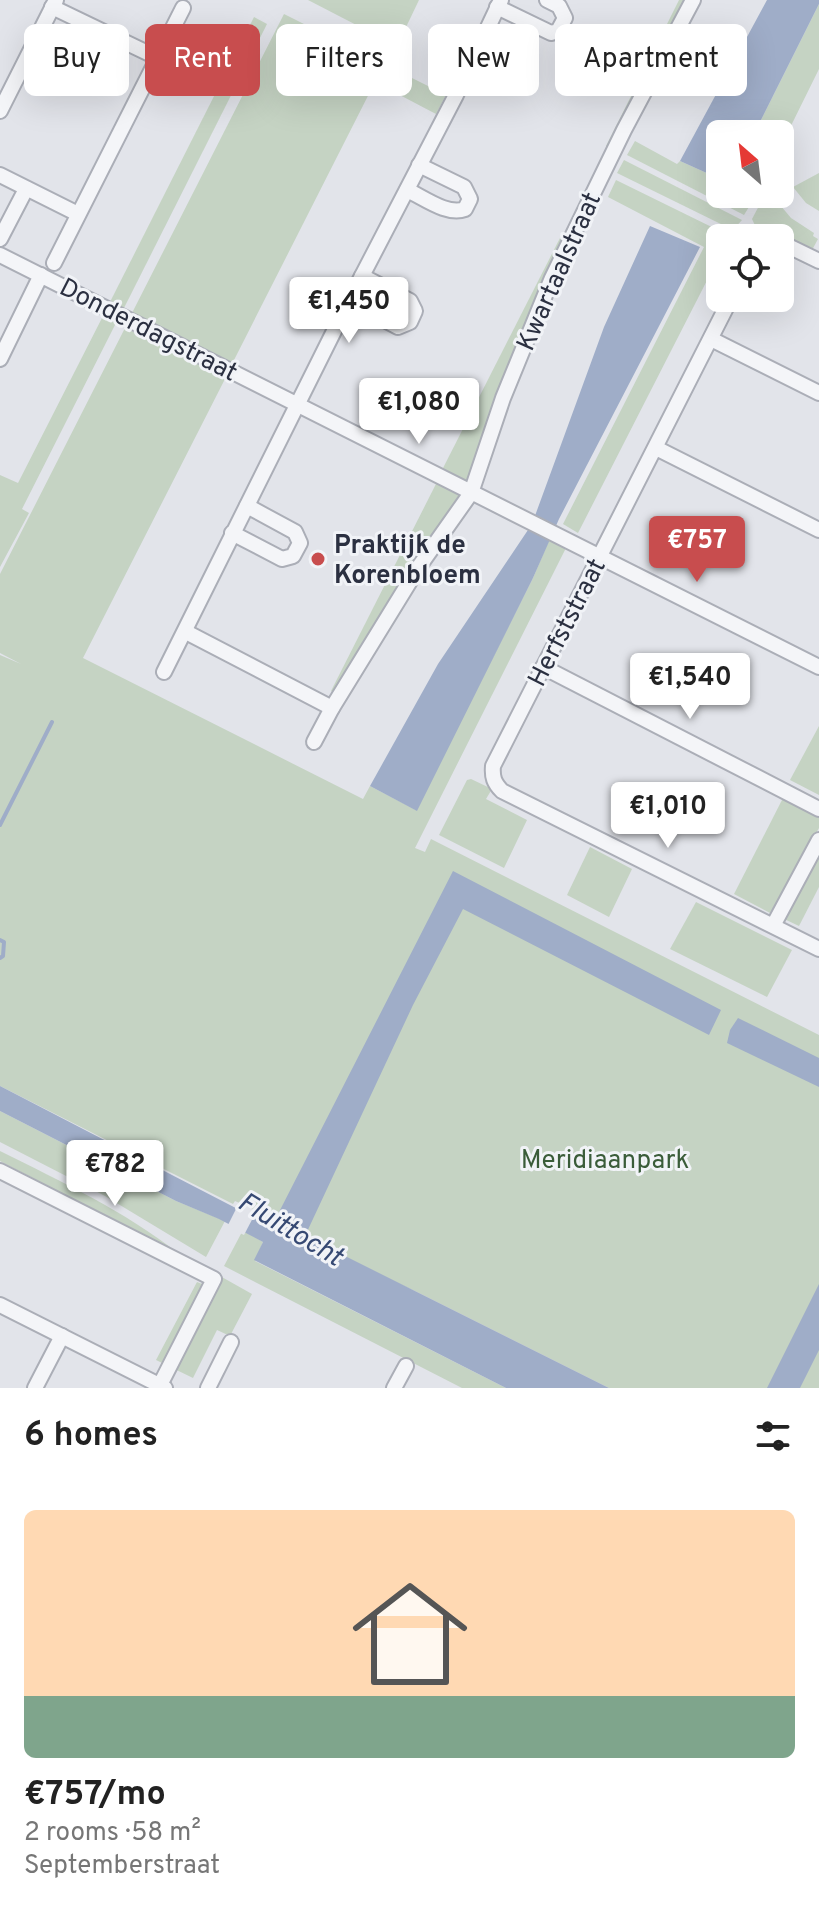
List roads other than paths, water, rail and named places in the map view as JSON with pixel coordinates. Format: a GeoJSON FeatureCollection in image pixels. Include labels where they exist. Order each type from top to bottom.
{"type":"FeatureCollection","features":[{"type":"Feature","properties":{"kind":"street"},"geometry":{"type":"LineString","coordinates":[[164,672],[499,4],[551,33],[558,31],[565,18],[559,6],[547,0]]}},
{"type":"Feature","properties":{"kind":"street","name":"Kwartaalstraat"},"geometry":{"type":"LineString","coordinates":[[314,742],[418,568],[471,493],[503,398],[552,278],[624,130],[693,0]]}},
{"type":"Feature","properties":{"kind":"street"},"geometry":{"type":"LineString","coordinates":[[0,111],[54,4],[145,51]]}},
{"type":"Feature","properties":{"kind":"street"},"geometry":{"type":"LineString","coordinates":[[175,24],[183,8]]}},
{"type":"Feature","properties":{"kind":"street"},"geometry":{"type":"LineString","coordinates":[[54,263],[145,83]]}},
{"type":"Feature","properties":{"kind":"street"},"geometry":{"type":"LineString","coordinates":[[407,190],[450,211],[465,209],[470,199],[464,187],[419,165]]}},
{"type":"Feature","properties":{"kind":"street"},"geometry":{"type":"LineString","coordinates":[[0,175],[78,214]]}},
{"type":"Feature","properties":{"kind":"street"},"geometry":{"type":"LineString","coordinates":[[0,239],[26,189]]}},
{"type":"Feature","properties":{"kind":"street"},"geometry":{"type":"LineString","coordinates":[[794,249],[819,261]]}},
{"type":"Feature","properties":{"kind":"street","name":"Donderdagstraat"},"geometry":{"type":"LineString","coordinates":[[0,255],[819,667]]}},
{"type":"Feature","properties":{"kind":"street"},"geometry":{"type":"LineString","coordinates":[[0,359],[41,275]]}},
{"type":"Feature","properties":{"kind":"street"},"geometry":{"type":"LineString","coordinates":[[349,301],[398,327],[410,322],[415,311],[410,301],[362,276]]}},
{"type":"Feature","properties":{"kind":"street","name":"Herfststraat"},"geometry":{"type":"LineString","coordinates":[[724,312],[493,766],[492,777],[502,791],[774,924]]}},
{"type":"Feature","properties":{"kind":"street"},"geometry":{"type":"LineString","coordinates":[[711,339],[819,393]]}},
{"type":"Feature","properties":{"kind":"street"},"geometry":{"type":"LineString","coordinates":[[656,448],[819,530]]}},
{"type":"Feature","properties":{"kind":"street"},"geometry":{"type":"LineString","coordinates":[[232,533],[282,559],[293,556],[300,543],[295,532],[247,506]]}},
{"type":"Feature","properties":{"kind":"street"},"geometry":{"type":"LineString","coordinates":[[186,632],[332,708]]}},
{"type":"Feature","properties":{"kind":"street"},"geometry":{"type":"LineString","coordinates":[[543,667],[819,809]]}},
{"type":"Feature","properties":{"kind":"street"},"geometry":{"type":"LineString","coordinates":[[819,840],[774,924],[819,949]]}},
{"type":"Feature","properties":{"kind":"street"},"geometry":{"type":"LineString","coordinates":[[0,1171],[214,1279],[162,1386],[0,1305]]}},
{"type":"Feature","properties":{"kind":"street"},"geometry":{"type":"LineString","coordinates":[[35,1388],[62,1336]]}},
{"type":"Feature","properties":{"kind":"street"},"geometry":{"type":"LineString","coordinates":[[208,1388],[231,1342]]}},
{"type":"Feature","properties":{"kind":"street"},"geometry":{"type":"LineString","coordinates":[[394,1388],[406,1366]]}},
{"type":"Feature","properties":{"kind":"water"},"geometry":{"type":"Polygon","coordinates":[[[767,0],[819,0],[761,120],[706,120],[706,173],[680,161],[715,96],[747,96],[747,37],[767,0]]]}},
{"type":"Feature","properties":{"kind":"water"},"geometry":{"type":"Polygon","coordinates":[[[650,226],[700,247],[559,519],[533,578],[417,811],[370,786],[438,664],[532,524],[604,327],[650,226]]]}},
{"type":"Feature","properties":{"kind":"water","name":"Fluittocht"},"geometry":{"type":"Polygon","coordinates":[[[453,871],[721,1010],[709,1035],[463,909],[413,1005],[305,1236],[609,1388],[506,1388],[254,1260],[263,1242],[0,1111],[0,1086],[263,1222],[276,1218],[453,871]]]}},
{"type":"Feature","properties":{"kind":"water"},"geometry":{"type":"Polygon","coordinates":[[[738,1018],[819,1058],[819,1087],[727,1043],[730,1030],[738,1018]]]}},
{"type":"Feature","properties":{"kind":"water"},"geometry":{"type":"Polygon","coordinates":[[[819,1284],[819,1350],[800,1388],[767,1388],[819,1284]]]}},
{"type":"Feature","properties":{"kind":"waterway"},"geometry":{"type":"LineString","coordinates":[[0,825],[52,722]]}},
{"type":"Feature","properties":{"kind":"waterway"},"geometry":{"type":"LineString","coordinates":[[0,940],[4,942],[3,956],[0,958]]}},
{"type":"Feature","properties":{"kind":"place","name":"Praktijk de Korenbloem"},"geometry":{"type":"Point","coordinates":[318,559]}},
{"type":"Feature","properties":{"kind":"park label","name":"Meridiaanpark"},"geometry":{"type":"Point","coordinates":[605,1159]}}]}
